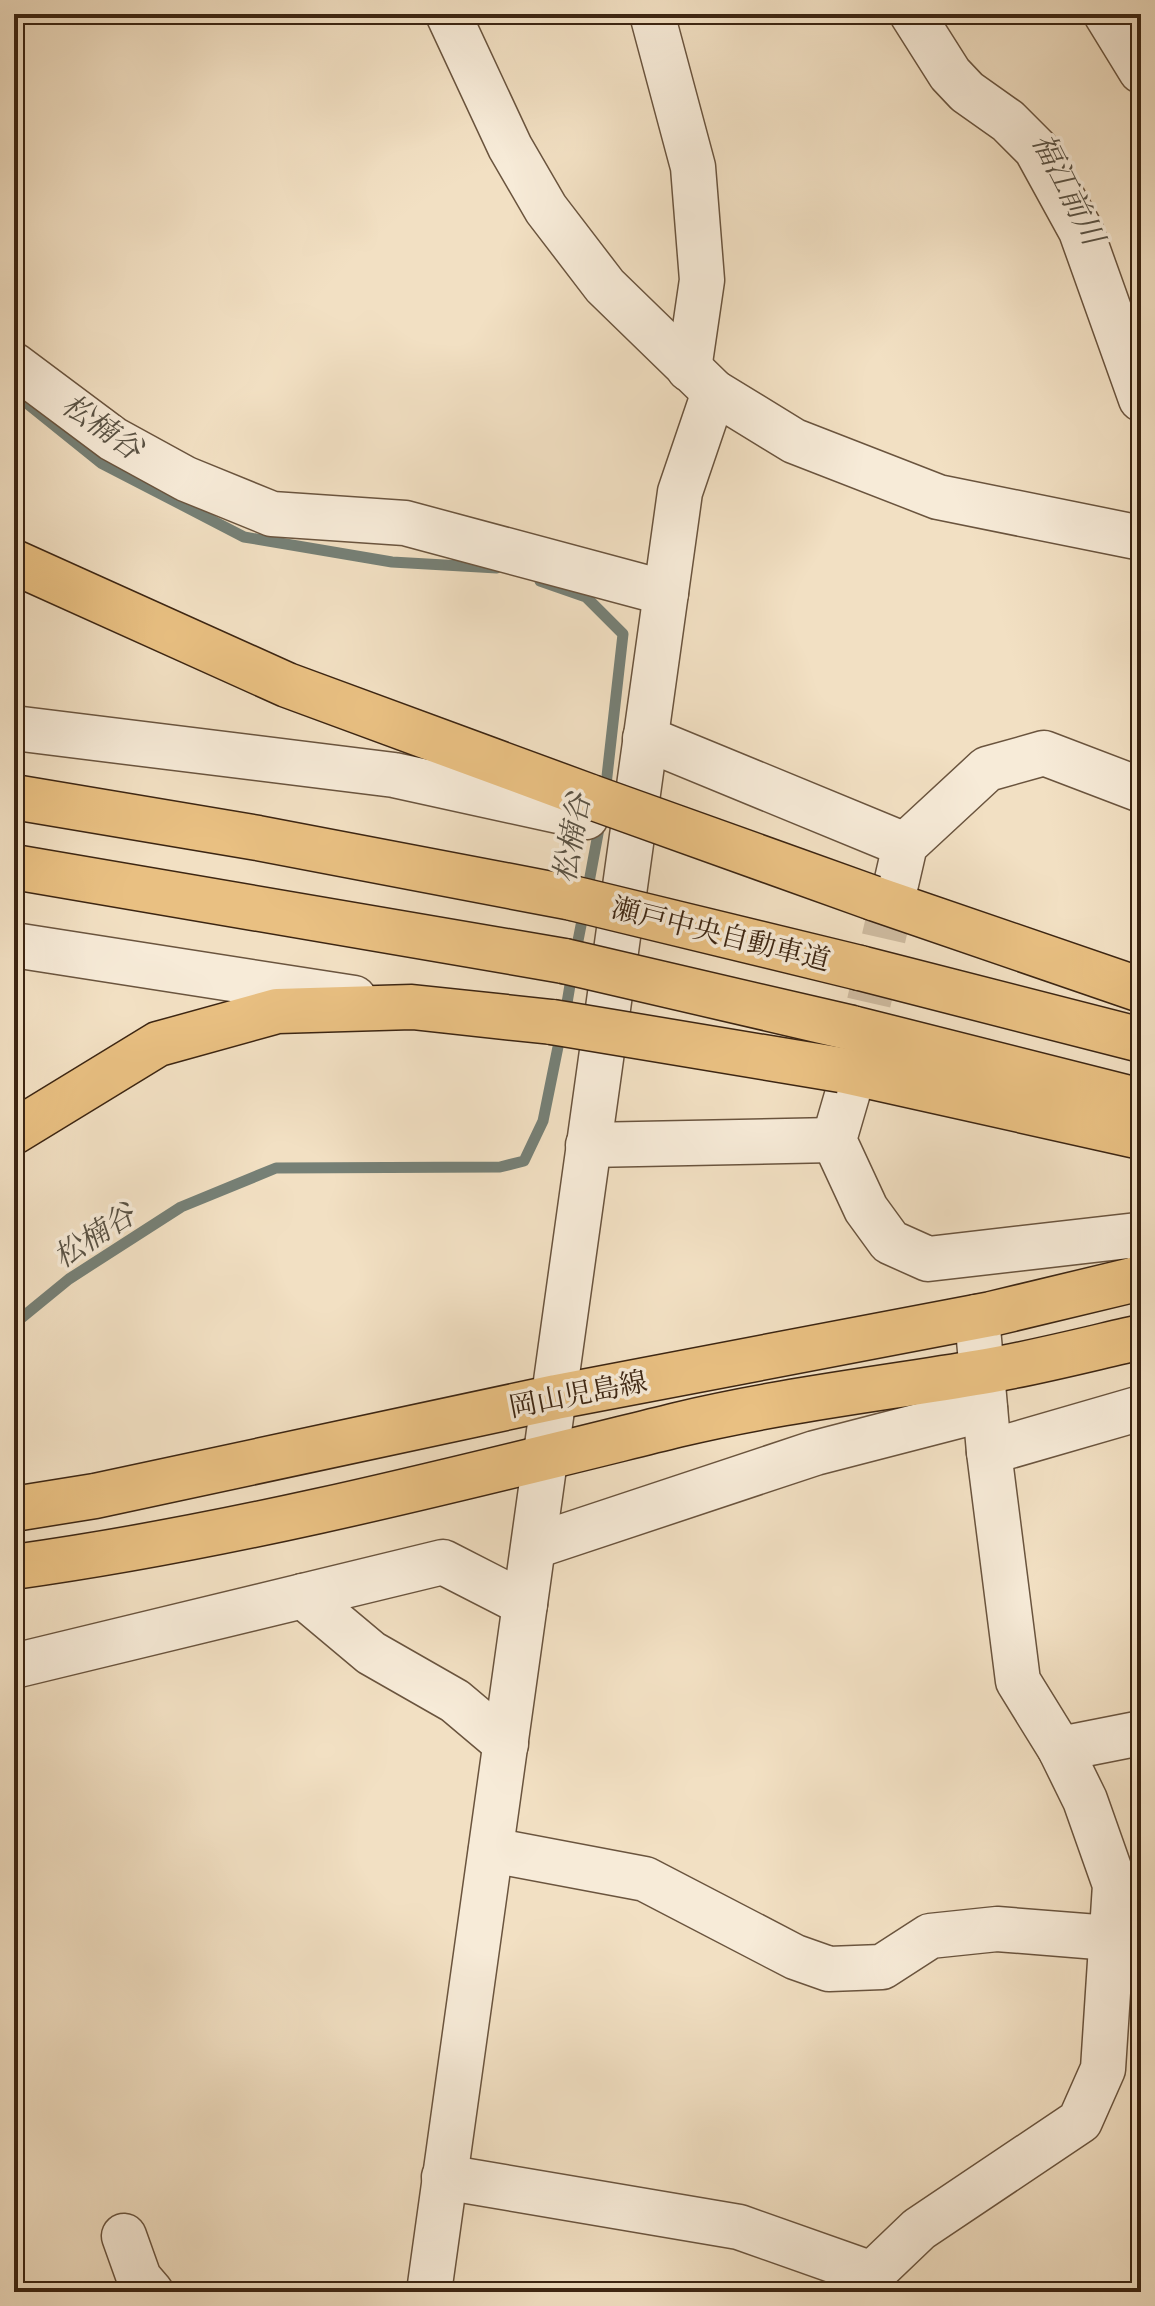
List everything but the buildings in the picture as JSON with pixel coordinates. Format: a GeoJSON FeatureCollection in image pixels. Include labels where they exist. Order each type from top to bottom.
{"type":"FeatureCollection","features":[{"type":"Feature","properties":{"kind":"main road"},"geometry":{"type":"LineString","coordinates":[[14,562],[287,685],[588,807],[891,876],[1141,990]]}},
{"type":"Feature","properties":{"kind":"main road","name":"瀬戸中央自動車道"},"geometry":{"type":"LineString","coordinates":[[14,797],[258,838],[572,898],[1141,1040]]}},
{"type":"Feature","properties":{"kind":"main road"},"geometry":{"type":"LineString","coordinates":[[14,867],[564,961],[852,1028],[1141,1101]]}},
{"type":"Feature","properties":{"kind":"main road"},"geometry":{"type":"LineString","coordinates":[[14,1132],[158,1044],[277,1011],[412,1007],[552,1022],[1141,1137]]}},
{"type":"Feature","properties":{"kind":"main road","name":"岡山児島線"},"geometry":{"type":"LineString","coordinates":[[14,1509],[95,1496],[556,1397],[977,1317],[1141,1278]]}},
{"type":"Feature","properties":{"kind":"main road","name":"岡山児島線"},"geometry":{"type":"LineString","coordinates":[[14,1567],[105,1554],[547,1459],[678,1425],[865,1388],[984,1391],[1141,1337]]}},
{"type":"Feature","properties":{"kind":"street"},"geometry":{"type":"LineString","coordinates":[[448,14],[510,147],[546,209],[605,286],[701,381],[794,441],[938,497],[1141,538]]}},
{"type":"Feature","properties":{"kind":"street"},"geometry":{"type":"LineString","coordinates":[[429,2292],[680,492],[701,381],[702,280],[693,167],[652,14]]}},
{"type":"Feature","properties":{"kind":"street"},"geometry":{"type":"LineString","coordinates":[[912,14],[959,83],[1008,121],[1036,149],[1081,231],[1141,399]]}},
{"type":"Feature","properties":{"kind":"street"},"geometry":{"type":"LineString","coordinates":[[1106,14],[1141,71]]}},
{"type":"Feature","properties":{"kind":"street"},"geometry":{"type":"LineString","coordinates":[[14,365],[113,439],[186,479],[272,514],[405,523],[666,593]]}},
{"type":"Feature","properties":{"kind":"street"},"geometry":{"type":"LineString","coordinates":[[14,728],[394,775],[588,807]]}},
{"type":"Feature","properties":{"kind":"street"},"geometry":{"type":"LineString","coordinates":[[645,738],[891,876],[987,769],[1044,753],[1141,790]]}},
{"type":"Feature","properties":{"kind":"street"},"geometry":{"type":"LineString","coordinates":[[14,945],[412,1007]]}},
{"type":"Feature","properties":{"kind":"street"},"geometry":{"type":"LineString","coordinates":[[845,1081],[834,1140],[866,1209],[890,1242],[928,1259],[1137,1235],[1141,1241]]}},
{"type":"Feature","properties":{"kind":"street"},"geometry":{"type":"LineString","coordinates":[[588,1145],[834,1140]]}},
{"type":"Feature","properties":{"kind":"street"},"geometry":{"type":"LineString","coordinates":[[444,2177],[739,2227],[875,2283],[919,2229],[1080,2121],[1103,2069],[1115,1885],[1085,1800],[1060,1749],[1018,1681],[989,1452],[977,1317]]}},
{"type":"Feature","properties":{"kind":"street"},"geometry":{"type":"LineString","coordinates":[[535,1546],[815,1453],[984,1391]]}},
{"type":"Feature","properties":{"kind":"street"},"geometry":{"type":"LineString","coordinates":[[989,1452],[1141,1408]]}},
{"type":"Feature","properties":{"kind":"street"},"geometry":{"type":"LineString","coordinates":[[14,1666],[443,1562],[525,1604]]}},
{"type":"Feature","properties":{"kind":"street"},"geometry":{"type":"LineString","coordinates":[[303,1596],[371,1653],[455,1701],[506,1744]]}},
{"type":"Feature","properties":{"kind":"street"},"geometry":{"type":"LineString","coordinates":[[1060,1749],[1141,1733]]}},
{"type":"Feature","properties":{"kind":"street"},"geometry":{"type":"LineString","coordinates":[[491,1850],[645,1879],[795,1957],[829,1969],[882,1967],[930,1936],[997,1929],[1110,1938]]}},
{"type":"Feature","properties":{"kind":"street"},"geometry":{"type":"LineString","coordinates":[[124,2236],[139,2278],[151,2292]]}},
{"type":"Feature","properties":{"kind":"waterway","name":"松楠谷"},"geometry":{"type":"LineString","coordinates":[[14,393],[101,463],[244,537],[392,562],[497,568]]}},
{"type":"Feature","properties":{"kind":"waterway","name":"松楠谷"},"geometry":{"type":"LineString","coordinates":[[540,581],[586,597],[623,634],[605,794]]}},
{"type":"Feature","properties":{"kind":"waterway","name":"松楠谷"},"geometry":{"type":"LineString","coordinates":[[587,893],[600,823]]}},
{"type":"Feature","properties":{"kind":"waterway","name":"松楠谷"},"geometry":{"type":"LineString","coordinates":[[575,956],[584,910]]}},
{"type":"Feature","properties":{"kind":"waterway","name":"松楠谷"},"geometry":{"type":"LineString","coordinates":[[565,1015],[572,973]]}},
{"type":"Feature","properties":{"kind":"waterway","name":"松楠谷"},"geometry":{"type":"LineString","coordinates":[[14,1324],[69,1279],[181,1207],[276,1168],[500,1167],[524,1161],[543,1121],[561,1032]]}},
{"type":"Feature","properties":{"kind":"tunnel"},"geometry":{"type":"LineString","coordinates":[[854,1067],[896,884]]}},
{"type":"Feature","properties":{"kind":"water label","name":"福江前川"},"geometry":{"type":"Point","coordinates":[1068,189]}}]}
